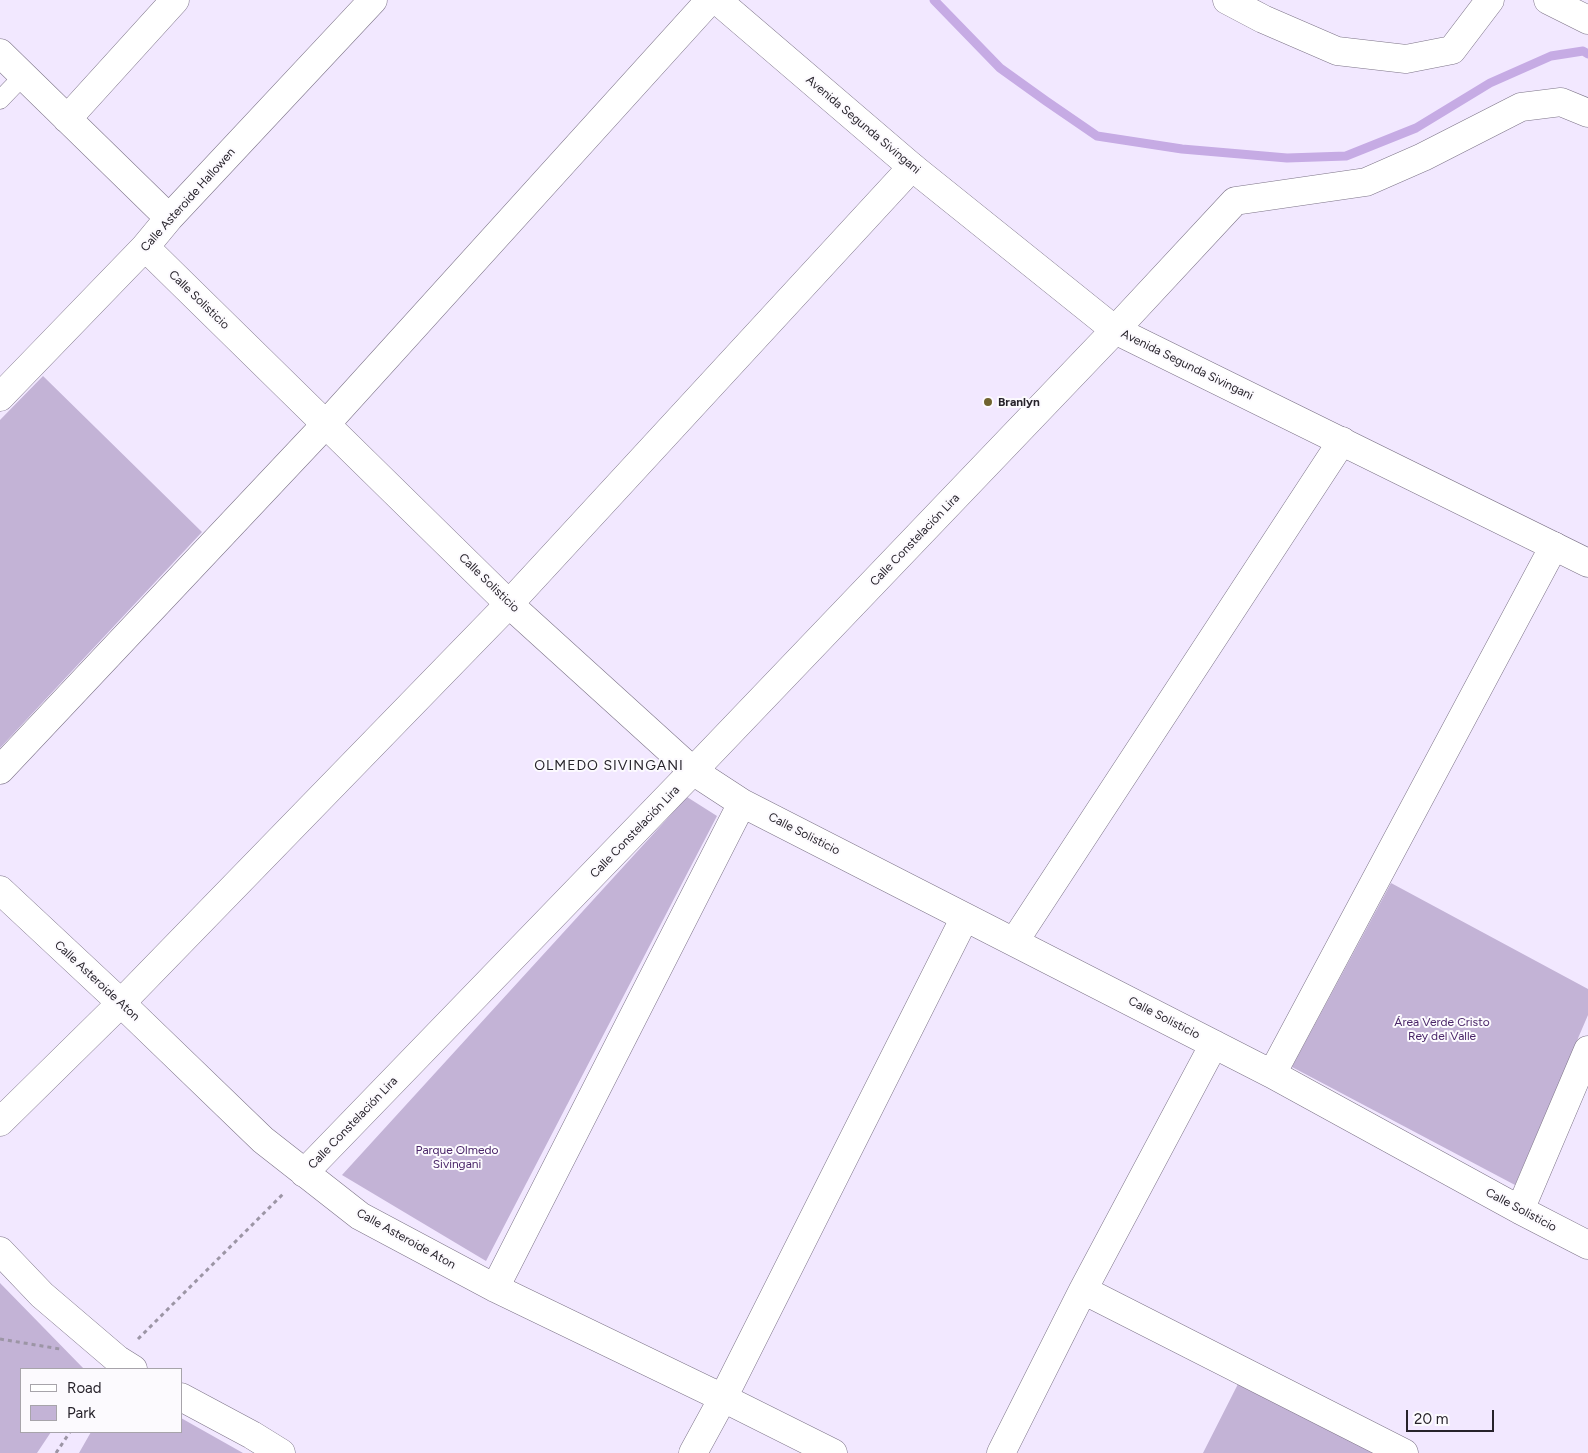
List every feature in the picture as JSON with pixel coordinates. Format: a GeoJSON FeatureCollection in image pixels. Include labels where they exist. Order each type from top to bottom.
{"type":"FeatureCollection","features":[{"type":"Feature","properties":{"kind":"street"},"geometry":{"type":"LineString","coordinates":[[67,119],[175,0]]}},
{"type":"Feature","properties":{"kind":"street","name":"Calle Asteroide Hallowen"},"geometry":{"type":"LineString","coordinates":[[0,397],[145,247],[169,218],[373,0]]}},
{"type":"Feature","properties":{"kind":"street"},"geometry":{"type":"LineString","coordinates":[[0,770],[326,424],[710,0]]}},
{"type":"Feature","properties":{"kind":"street","name":"Avenida Segunda Sivingani"},"geometry":{"type":"LineString","coordinates":[[717,0],[912,168],[1115,330],[1588,563]]}},
{"type":"Feature","properties":{"kind":"street"},"geometry":{"type":"LineString","coordinates":[[1226,0],[1263,19],[1337,51],[1406,59],[1452,50],[1490,0]]}},
{"type":"Feature","properties":{"kind":"street"},"geometry":{"type":"LineString","coordinates":[[1548,0],[1588,20]]}},
{"type":"Feature","properties":{"kind":"street"},"geometry":{"type":"LineString","coordinates":[[0,53],[169,218]]}},
{"type":"Feature","properties":{"kind":"street","name":"Calle Constelación Lira"},"geometry":{"type":"LineString","coordinates":[[304,1173],[693,772],[1115,330],[1234,201],[1366,182],[1423,157],[1522,107],[1561,102],[1588,113]]}},
{"type":"Feature","properties":{"kind":"street"},"geometry":{"type":"LineString","coordinates":[[0,1122],[122,1003],[509,604],[912,168]]}},
{"type":"Feature","properties":{"kind":"street","name":"Calle Solisticio"},"geometry":{"type":"LineString","coordinates":[[145,247],[509,604],[693,772],[742,803],[1272,1074],[1588,1246]]}},
{"type":"Feature","properties":{"kind":"street"},"geometry":{"type":"LineString","coordinates":[[1014,942],[1342,442]]}},
{"type":"Feature","properties":{"kind":"street"},"geometry":{"type":"LineString","coordinates":[[1272,1074],[1554,546]]}},
{"type":"Feature","properties":{"kind":"street"},"geometry":{"type":"LineString","coordinates":[[495,1288],[742,803]]}},
{"type":"Feature","properties":{"kind":"street","name":"Calle Asteroide Aton"},"geometry":{"type":"LineString","coordinates":[[0,890],[122,1003],[263,1140],[360,1216],[495,1288],[724,1398],[833,1453]]}},
{"type":"Feature","properties":{"kind":"street"},"geometry":{"type":"LineString","coordinates":[[693,1453],[724,1398],[965,917]]}},
{"type":"Feature","properties":{"kind":"street"},"geometry":{"type":"LineString","coordinates":[[1001,1453],[1083,1290],[1214,1044]]}},
{"type":"Feature","properties":{"kind":"street"},"geometry":{"type":"LineString","coordinates":[[1520,1210],[1588,1050]]}},
{"type":"Feature","properties":{"kind":"street"},"geometry":{"type":"LineString","coordinates":[[0,1251],[42,1295],[125,1364]]}},
{"type":"Feature","properties":{"kind":"street"},"geometry":{"type":"LineString","coordinates":[[1083,1290],[1404,1453]]}},
{"type":"Feature","properties":{"kind":"street"},"geometry":{"type":"LineString","coordinates":[[182,1398],[252,1435],[281,1453]]}},
{"type":"Feature","properties":{"kind":"lane"},"geometry":{"type":"LineString","coordinates":[[0,100],[24,76]]}},
{"type":"Feature","properties":{"kind":"path","name":"Calle Constelación Lira"},"geometry":{"type":"LineString","coordinates":[[125,1364],[304,1173]]}},
{"type":"Feature","properties":{"kind":"path"},"geometry":{"type":"LineString","coordinates":[[56,1453],[69,1433]]}},
{"type":"Feature","properties":{"kind":"green space"},"geometry":{"type":"Polygon","coordinates":[[[43,376],[202,532],[0,748],[0,420],[43,376]]]}},
{"type":"Feature","properties":{"kind":"green space","name":"Parque Olmedo Sivingani"},"geometry":{"type":"Polygon","coordinates":[[[687,797],[717,816],[486,1261],[342,1175],[687,797]]]}},
{"type":"Feature","properties":{"kind":"green space","name":"Área Verde Cristo Rey del Valle"},"geometry":{"type":"Polygon","coordinates":[[[1391,883],[1588,989],[1588,1015],[1515,1185],[1292,1067],[1391,883]]]}},
{"type":"Feature","properties":{"kind":"green space"},"geometry":{"type":"Polygon","coordinates":[[[0,1283],[83,1368],[20,1368],[20,1433],[50,1433],[37,1453],[0,1453],[0,1283]]]}},
{"type":"Feature","properties":{"kind":"green space"},"geometry":{"type":"Polygon","coordinates":[[[1238,1384],[1374,1453],[1203,1453],[1238,1384]]]}},
{"type":"Feature","properties":{"kind":"green space"},"geometry":{"type":"Polygon","coordinates":[[[182,1419],[243,1453],[79,1453],[90,1433],[182,1433],[182,1419]]]}},
{"type":"Feature","properties":{"kind":"waterway"},"geometry":{"type":"LineString","coordinates":[[934,0],[1000,68],[1097,136],[1182,149],[1287,158],[1346,156],[1416,128],[1490,83],[1551,56],[1583,51],[1588,54]]}},
{"type":"Feature","properties":{"kind":"place","name":"Branlyn"},"geometry":{"type":"Point","coordinates":[988,402]}},
{"type":"Feature","properties":{"kind":"district","name":"OLMEDO SIVINGANI"},"geometry":{"type":"Point","coordinates":[609,766]}}]}
